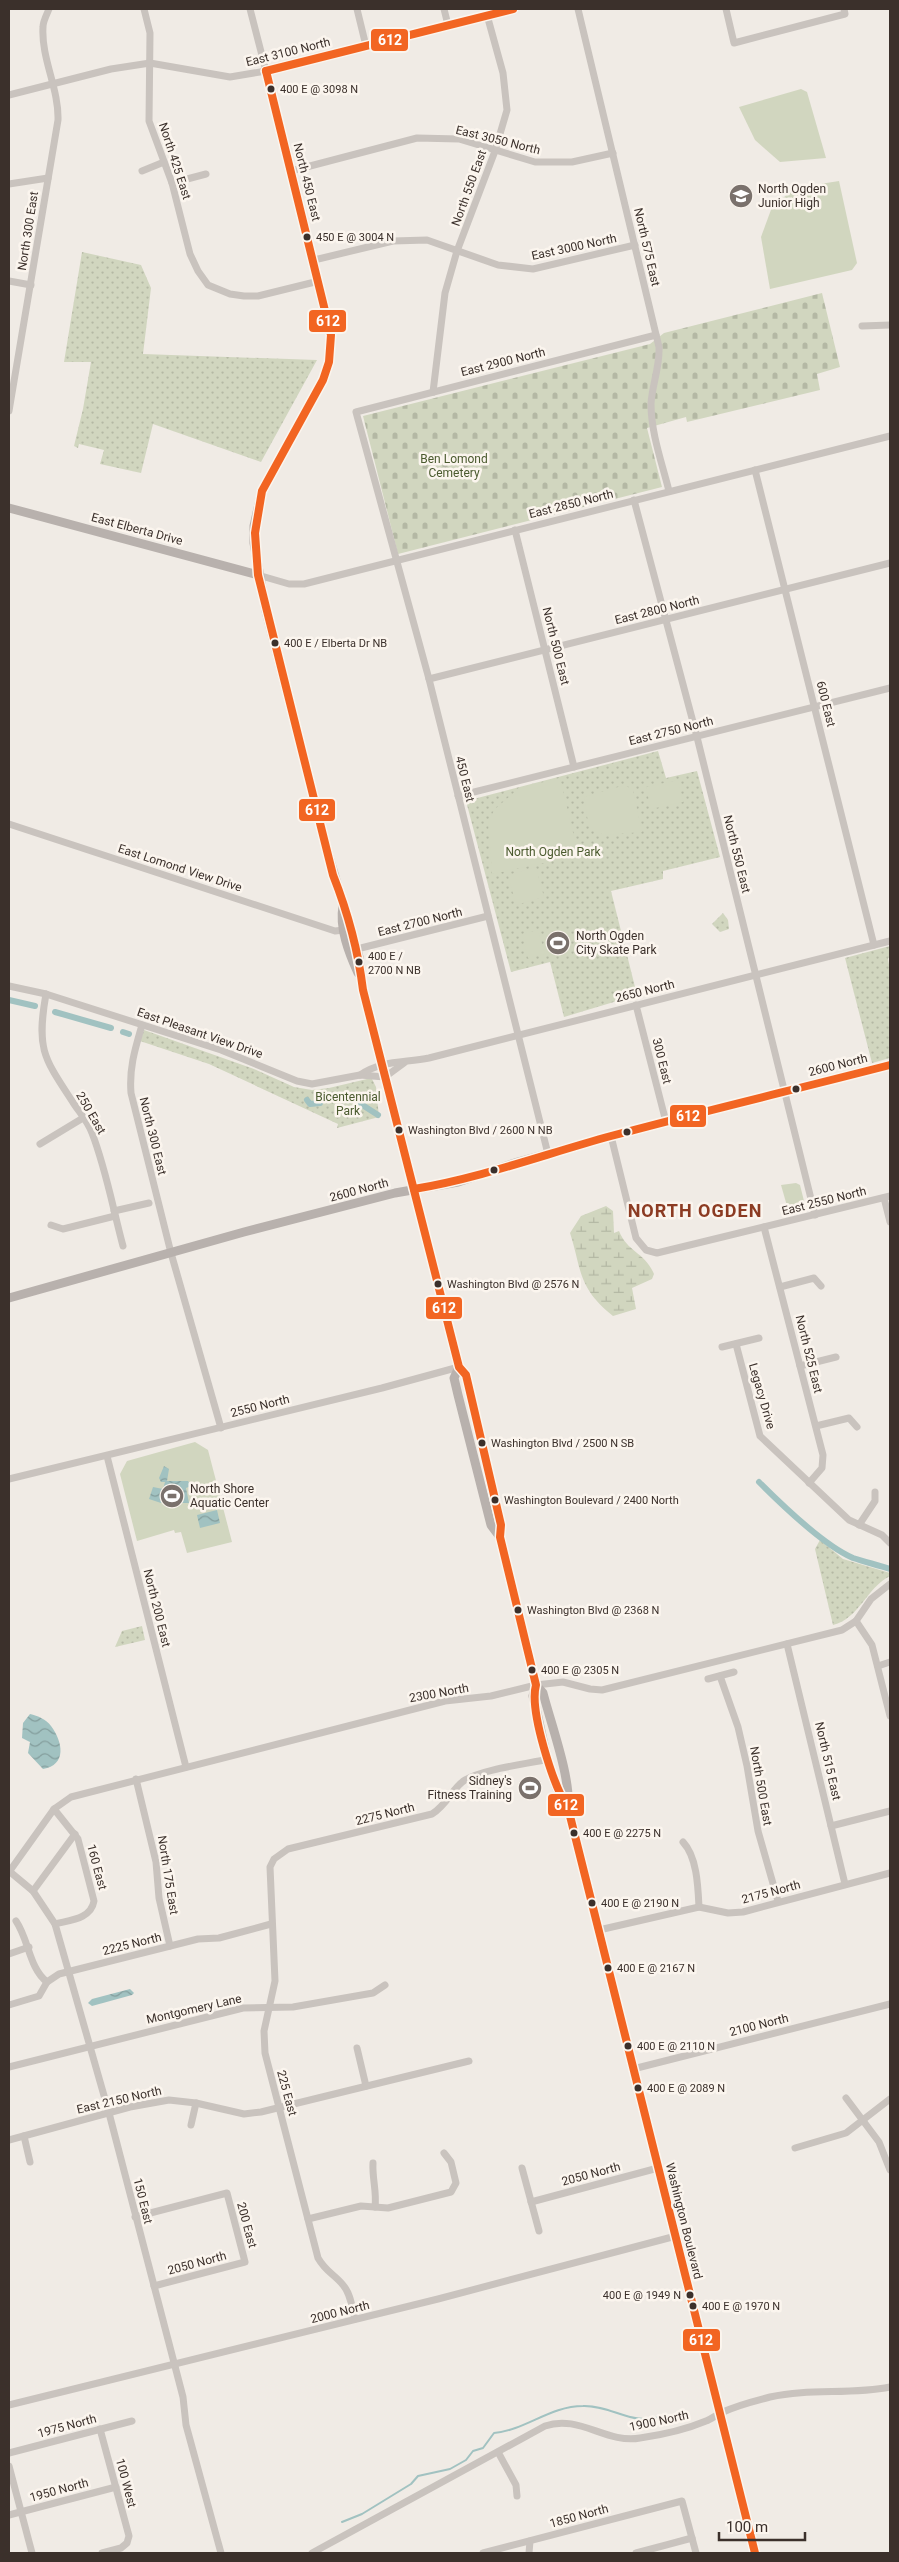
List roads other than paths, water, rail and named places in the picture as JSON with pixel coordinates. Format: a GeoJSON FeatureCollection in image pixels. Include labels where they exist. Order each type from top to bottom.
{"type":"FeatureCollection","features":[{"type":"Feature","properties":{"kind":"main road","name":"East 3100 North"},"geometry":{"type":"LineString","coordinates":[[266,71],[513,9]]}},
{"type":"Feature","properties":{"kind":"main road","name":"North 450 East"},"geometry":{"type":"LineString","coordinates":[[266,71],[330,325],[329,362],[323,380],[262,491],[257,508],[254,543],[258,575],[266,611],[333,875],[343,906]]}},
{"type":"Feature","properties":{"kind":"main road","name":"East Elberta Drive"},"geometry":{"type":"LineString","coordinates":[[9,508],[258,575]]}},
{"type":"Feature","properties":{"kind":"main road"},"geometry":{"type":"LineString","coordinates":[[343,906],[341,918],[352,959],[360,978]]}},
{"type":"Feature","properties":{"kind":"main road"},"geometry":{"type":"LineString","coordinates":[[343,906],[348,916],[357,949],[360,978],[459,1366],[466,1375],[500,1525],[500,1537],[536,1685],[543,1693],[546,1702],[569,1796],[568,1808],[599,1930]]}},
{"type":"Feature","properties":{"kind":"main road","name":"2600 North"},"geometry":{"type":"LineString","coordinates":[[9,1298],[244,1232],[414,1189],[458,1182],[611,1136],[890,1065]]}},
{"type":"Feature","properties":{"kind":"main road"},"geometry":{"type":"LineString","coordinates":[[459,1366],[454,1378],[491,1525],[500,1537]]}},
{"type":"Feature","properties":{"kind":"main road"},"geometry":{"type":"LineString","coordinates":[[536,1685],[533,1696],[549,1758],[560,1798],[568,1808]]}},
{"type":"Feature","properties":{"kind":"main road","name":"Washington Boulevard"},"geometry":{"type":"LineString","coordinates":[[599,1930],[755,2553]]}},
{"type":"Feature","properties":{"kind":"street","name":"North 300 East"},"geometry":{"type":"LineString","coordinates":[[9,411],[58,120],[58,103],[43,40],[42,25],[49,9]]}},
{"type":"Feature","properties":{"kind":"street","name":"North 425 East"},"geometry":{"type":"LineString","coordinates":[[144,9],[150,33],[150,121],[172,182],[190,254],[198,271],[208,285],[230,294],[244,296],[258,296],[319,281]]}},
{"type":"Feature","properties":{"kind":"street","name":"North 450 East"},"geometry":{"type":"LineString","coordinates":[[250,9],[266,71]]}},
{"type":"Feature","properties":{"kind":"street"},"geometry":{"type":"LineString","coordinates":[[357,9],[366,46]]}},
{"type":"Feature","properties":{"kind":"street"},"geometry":{"type":"LineString","coordinates":[[444,9],[448,25]]}},
{"type":"Feature","properties":{"kind":"street","name":"North 575 East"},"geometry":{"type":"LineString","coordinates":[[578,9],[660,356],[652,393],[651,412],[669,491]]}},
{"type":"Feature","properties":{"kind":"street"},"geometry":{"type":"LineString","coordinates":[[726,9],[734,43],[844,11]]}},
{"type":"Feature","properties":{"kind":"street","name":"North 550 East"},"geometry":{"type":"LineString","coordinates":[[458,252],[495,151],[506,110],[503,73],[487,15]]}},
{"type":"Feature","properties":{"kind":"street","name":"East 3100 North"},"geometry":{"type":"LineString","coordinates":[[9,96],[111,69],[150,63],[230,77],[266,71]]}},
{"type":"Feature","properties":{"kind":"street","name":"East 3050 North"},"geometry":{"type":"LineString","coordinates":[[291,171],[417,138],[458,139],[535,162],[572,162],[613,153]]}},
{"type":"Feature","properties":{"kind":"street"},"geometry":{"type":"LineString","coordinates":[[142,171],[164,162]]}},
{"type":"Feature","properties":{"kind":"street"},"geometry":{"type":"LineString","coordinates":[[172,182],[206,174]]}},
{"type":"Feature","properties":{"kind":"street"},"geometry":{"type":"LineString","coordinates":[[9,184],[48,178]]}},
{"type":"Feature","properties":{"kind":"street","name":"East 3000 North"},"geometry":{"type":"LineString","coordinates":[[314,260],[393,241],[427,240],[498,265],[533,268],[635,245]]}},
{"type":"Feature","properties":{"kind":"street"},"geometry":{"type":"LineString","coordinates":[[433,392],[442,311],[458,252]]}},
{"type":"Feature","properties":{"kind":"street"},"geometry":{"type":"LineString","coordinates":[[9,281],[31,285]]}},
{"type":"Feature","properties":{"kind":"street"},"geometry":{"type":"LineString","coordinates":[[862,326],[890,325]]}},
{"type":"Feature","properties":{"kind":"street","name":"East 2900 North"},"geometry":{"type":"LineString","coordinates":[[356,412],[656,335]]}},
{"type":"Feature","properties":{"kind":"street","name":"450 East"},"geometry":{"type":"LineString","coordinates":[[356,412],[429,679],[548,1154]]}},
{"type":"Feature","properties":{"kind":"street","name":"East 2850 North"},"geometry":{"type":"LineString","coordinates":[[258,575],[289,584],[304,584],[890,436]]}},
{"type":"Feature","properties":{"kind":"street","name":"600 East"},"geometry":{"type":"LineString","coordinates":[[755,470],[816,707],[874,945]]}},
{"type":"Feature","properties":{"kind":"street","name":"North 550 East"},"geometry":{"type":"LineString","coordinates":[[634,500],[697,737],[815,1215]]}},
{"type":"Feature","properties":{"kind":"street","name":"North 500 East"},"geometry":{"type":"LineString","coordinates":[[516,530],[574,767]]}},
{"type":"Feature","properties":{"kind":"street","name":"East 2800 North"},"geometry":{"type":"LineString","coordinates":[[429,679],[890,563]]}},
{"type":"Feature","properties":{"kind":"street","name":"East 2750 North"},"geometry":{"type":"LineString","coordinates":[[458,796],[890,688]]}},
{"type":"Feature","properties":{"kind":"street","name":"East Lomond View Drive"},"geometry":{"type":"LineString","coordinates":[[9,824],[335,931],[344,930]]}},
{"type":"Feature","properties":{"kind":"street","name":"East 2700 North"},"geometry":{"type":"LineString","coordinates":[[357,949],[488,916]]}},
{"type":"Feature","properties":{"kind":"street","name":"2650 North"},"geometry":{"type":"LineString","coordinates":[[381,1063],[404,1063],[518,1036],[890,941]]}},
{"type":"Feature","properties":{"kind":"street","name":"East Pleasant View Drive"},"geometry":{"type":"LineString","coordinates":[[9,986],[46,994],[221,1050],[297,1081],[321,1083],[360,1075],[385,1077]]}},
{"type":"Feature","properties":{"kind":"street","name":"250 East"},"geometry":{"type":"LineString","coordinates":[[46,994],[41,1035],[45,1054],[51,1068],[91,1130],[123,1246]]}},
{"type":"Feature","properties":{"kind":"street","name":"300 East"},"geometry":{"type":"LineString","coordinates":[[636,1005],[666,1122]]}},
{"type":"Feature","properties":{"kind":"street","name":"North 300 East"},"geometry":{"type":"LineString","coordinates":[[142,1025],[132,1057],[129,1074],[130,1093],[171,1253],[221,1428]]}},
{"type":"Feature","properties":{"kind":"street"},"geometry":{"type":"LineString","coordinates":[[360,1075],[381,1063]]}},
{"type":"Feature","properties":{"kind":"street","name":"2650 North"},"geometry":{"type":"LineString","coordinates":[[385,1077],[404,1063]]}},
{"type":"Feature","properties":{"kind":"street"},"geometry":{"type":"LineString","coordinates":[[40,1144],[83,1118]]}},
{"type":"Feature","properties":{"kind":"street","name":"East 2550 North"},"geometry":{"type":"LineString","coordinates":[[611,1136],[636,1238],[646,1250],[657,1253],[887,1197]]}},
{"type":"Feature","properties":{"kind":"street"},"geometry":{"type":"LineString","coordinates":[[887,1197],[890,1222]]}},
{"type":"Feature","properties":{"kind":"street"},"geometry":{"type":"LineString","coordinates":[[51,1226],[63,1229],[149,1203]]}},
{"type":"Feature","properties":{"kind":"street","name":"North 525 East"},"geometry":{"type":"LineString","coordinates":[[764,1227],[823,1455],[822,1468],[809,1483]]}},
{"type":"Feature","properties":{"kind":"street"},"geometry":{"type":"LineString","coordinates":[[780,1287],[814,1278],[821,1286]]}},
{"type":"Feature","properties":{"kind":"street"},"geometry":{"type":"LineString","coordinates":[[722,1347],[758,1338]]}},
{"type":"Feature","properties":{"kind":"street","name":"Legacy Drive"},"geometry":{"type":"LineString","coordinates":[[736,1344],[759,1433],[849,1520],[882,1535],[890,1543]]}},
{"type":"Feature","properties":{"kind":"street"},"geometry":{"type":"LineString","coordinates":[[800,1366],[836,1357]]}},
{"type":"Feature","properties":{"kind":"street","name":"2550 North"},"geometry":{"type":"LineString","coordinates":[[9,1479],[221,1428],[459,1366]]}},
{"type":"Feature","properties":{"kind":"street"},"geometry":{"type":"LineString","coordinates":[[816,1426],[849,1418],[857,1427]]}},
{"type":"Feature","properties":{"kind":"street","name":"North 200 East"},"geometry":{"type":"LineString","coordinates":[[107,1456],[186,1767]]}},
{"type":"Feature","properties":{"kind":"street"},"geometry":{"type":"LineString","coordinates":[[859,1525],[875,1501],[874,1492]]}},
{"type":"Feature","properties":{"kind":"street","name":"2300 North"},"geometry":{"type":"LineString","coordinates":[[9,1872],[54,1809],[71,1797],[425,1705],[491,1696],[536,1685],[563,1682],[590,1690],[602,1690],[842,1630],[856,1621],[871,1599],[890,1584]]}},
{"type":"Feature","properties":{"kind":"street"},"geometry":{"type":"LineString","coordinates":[[856,1621],[872,1644],[890,1716]]}},
{"type":"Feature","properties":{"kind":"street","name":"North 515 East"},"geometry":{"type":"LineString","coordinates":[[787,1644],[845,1884]]}},
{"type":"Feature","properties":{"kind":"street"},"geometry":{"type":"LineString","coordinates":[[878,1666],[890,1662]]}},
{"type":"Feature","properties":{"kind":"street"},"geometry":{"type":"LineString","coordinates":[[708,1679],[734,1672]]}},
{"type":"Feature","properties":{"kind":"street","name":"North 500 East"},"geometry":{"type":"LineString","coordinates":[[720,1676],[738,1727],[758,1831],[778,1901]]}},
{"type":"Feature","properties":{"kind":"street","name":"2275 North"},"geometry":{"type":"LineString","coordinates":[[274,1859],[288,1849],[432,1814],[444,1807],[457,1787],[473,1776],[549,1758]]}},
{"type":"Feature","properties":{"kind":"street","name":"North 175 East"},"geometry":{"type":"LineString","coordinates":[[136,1779],[156,1862],[159,1898],[170,1946]]}},
{"type":"Feature","properties":{"kind":"street","name":"160 East"},"geometry":{"type":"LineString","coordinates":[[54,1809],[75,1834],[80,1844],[94,1901],[93,1909],[86,1915],[55,1924]]}},
{"type":"Feature","properties":{"kind":"street"},"geometry":{"type":"LineString","coordinates":[[831,1826],[890,1811]]}},
{"type":"Feature","properties":{"kind":"street"},"geometry":{"type":"LineString","coordinates":[[32,1891],[75,1834]]}},
{"type":"Feature","properties":{"kind":"street"},"geometry":{"type":"LineString","coordinates":[[683,1842],[689,1849],[698,1884],[699,1906]]}},
{"type":"Feature","properties":{"kind":"street","name":"225 East"},"geometry":{"type":"LineString","coordinates":[[274,1859],[269,1876],[275,1981],[264,2031],[264,2046],[318,2258],[325,2270],[343,2285],[349,2295],[355,2320]]}},
{"type":"Feature","properties":{"kind":"street","name":"150 East"},"geometry":{"type":"LineString","coordinates":[[9,1872],[32,1891],[55,1924],[109,2113],[183,2397],[186,2425],[221,2553]]}},
{"type":"Feature","properties":{"kind":"street","name":"2175 North"},"geometry":{"type":"LineString","coordinates":[[599,1930],[699,1906],[728,1913],[744,1912],[778,1901],[890,1873]]}},
{"type":"Feature","properties":{"kind":"street"},"geometry":{"type":"LineString","coordinates":[[16,1921],[29,1947],[36,1971],[47,1982]]}},
{"type":"Feature","properties":{"kind":"street","name":"2225 North"},"geometry":{"type":"LineString","coordinates":[[9,2005],[39,1996],[52,1977],[68,1972],[198,1939],[219,1938],[271,1924]]}},
{"type":"Feature","properties":{"kind":"street"},"geometry":{"type":"LineString","coordinates":[[9,1954],[29,1947]]}},
{"type":"Feature","properties":{"kind":"street","name":"Montgomery Lane"},"geometry":{"type":"LineString","coordinates":[[9,2067],[89,2045],[243,2008],[285,2008],[373,1993],[385,1985]]}},
{"type":"Feature","properties":{"kind":"street","name":"2100 North"},"geometry":{"type":"LineString","coordinates":[[634,2068],[890,2004]]}},
{"type":"Feature","properties":{"kind":"street"},"geometry":{"type":"LineString","coordinates":[[357,2048],[366,2086]]}},
{"type":"Feature","properties":{"kind":"street","name":"East 2150 North"},"geometry":{"type":"LineString","coordinates":[[9,2140],[109,2113],[169,2100],[196,2103],[244,2114],[280,2108],[468,2061]]}},
{"type":"Feature","properties":{"kind":"street"},"geometry":{"type":"LineString","coordinates":[[846,2098],[879,2142],[890,2170]]}},
{"type":"Feature","properties":{"kind":"street"},"geometry":{"type":"LineString","coordinates":[[795,2148],[846,2133],[890,2100]]}},
{"type":"Feature","properties":{"kind":"street"},"geometry":{"type":"LineString","coordinates":[[192,2126],[196,2103]]}},
{"type":"Feature","properties":{"kind":"street"},"geometry":{"type":"LineString","coordinates":[[24,2136],[30,2162]]}},
{"type":"Feature","properties":{"kind":"street"},"geometry":{"type":"LineString","coordinates":[[308,2219],[361,2206],[388,2208],[451,2192],[455,2188],[456,2183],[451,2162],[444,2153]]}},
{"type":"Feature","properties":{"kind":"street"},"geometry":{"type":"LineString","coordinates":[[373,2163],[372,2175],[377,2196],[376,2207]]}},
{"type":"Feature","properties":{"kind":"street"},"geometry":{"type":"LineString","coordinates":[[522,2168],[539,2231]]}},
{"type":"Feature","properties":{"kind":"street","name":"2050 North"},"geometry":{"type":"LineString","coordinates":[[531,2202],[658,2168]]}},
{"type":"Feature","properties":{"kind":"street","name":"200 East"},"geometry":{"type":"LineString","coordinates":[[135,2217],[227,2193],[245,2262]]}},
{"type":"Feature","properties":{"kind":"street","name":"2000 North"},"geometry":{"type":"LineString","coordinates":[[9,2405],[355,2320],[676,2236]]}},
{"type":"Feature","properties":{"kind":"street","name":"2050 North"},"geometry":{"type":"LineString","coordinates":[[154,2286],[245,2262]]}},
{"type":"Feature","properties":{"kind":"street","name":"1900 North"},"geometry":{"type":"LineString","coordinates":[[312,2553],[558,2421],[627,2440],[707,2421],[720,2413],[772,2397],[802,2392],[846,2393],[890,2387]]}},
{"type":"Feature","properties":{"kind":"street","name":"1975 North"},"geometry":{"type":"LineString","coordinates":[[9,2454],[132,2421]]}},
{"type":"Feature","properties":{"kind":"street","name":"100 West"},"geometry":{"type":"LineString","coordinates":[[100,2429],[129,2536],[127,2543],[121,2548],[102,2553]]}},
{"type":"Feature","properties":{"kind":"street"},"geometry":{"type":"LineString","coordinates":[[498,2452],[516,2485],[517,2496]]}},
{"type":"Feature","properties":{"kind":"street"},"geometry":{"type":"LineString","coordinates":[[9,2466],[32,2553]]}},
{"type":"Feature","properties":{"kind":"street","name":"1950 North"},"geometry":{"type":"LineString","coordinates":[[9,2515],[116,2487]]}},
{"type":"Feature","properties":{"kind":"street","name":"1850 North"},"geometry":{"type":"LineString","coordinates":[[482,2553],[682,2501],[692,2538]]}},
{"type":"Feature","properties":{"kind":"street"},"geometry":{"type":"LineString","coordinates":[[636,2553],[692,2538],[696,2553]]}},
{"type":"Feature","properties":{"kind":"street"},"geometry":{"type":"LineString","coordinates":[[529,2553],[530,2541]]}},
{"type":"Feature","properties":{"kind":"water"},"geometry":{"type":"Polygon","coordinates":[[[164,1466],[169,1469],[167,1481],[188,1481],[191,1486],[186,1488],[189,1503],[161,1503],[149,1499],[153,1487],[163,1489],[165,1482],[161,1482],[159,1478],[164,1466]]]}},
{"type":"Feature","properties":{"kind":"water"},"geometry":{"type":"Polygon","coordinates":[[[217,1510],[220,1523],[200,1528],[197,1515],[217,1510]]]}},
{"type":"Feature","properties":{"kind":"water"},"geometry":{"type":"Polygon","coordinates":[[[30,1714],[47,1721],[58,1739],[60,1746],[59,1758],[51,1767],[43,1769],[28,1753],[30,1742],[22,1738],[23,1723],[30,1714]]]}},
{"type":"Feature","properties":{"kind":"water"},"geometry":{"type":"Polygon","coordinates":[[[130,1989],[134,1993],[132,1995],[92,2006],[88,2003],[92,1999],[130,1989]]]}},
{"type":"Feature","properties":{"kind":"waterway"},"geometry":{"type":"LineString","coordinates":[[9,1000],[35,1006]]}},
{"type":"Feature","properties":{"kind":"waterway"},"geometry":{"type":"LineString","coordinates":[[55,1012],[111,1028]]}},
{"type":"Feature","properties":{"kind":"waterway"},"geometry":{"type":"LineString","coordinates":[[123,1032],[129,1034]]}},
{"type":"Feature","properties":{"kind":"waterway"},"geometry":{"type":"LineString","coordinates":[[345,1099],[353,1099],[378,1115]]}},
{"type":"Feature","properties":{"kind":"waterway"},"geometry":{"type":"LineString","coordinates":[[307,1100],[310,1104],[320,1103]]}},
{"type":"Feature","properties":{"kind":"waterway"},"geometry":{"type":"LineString","coordinates":[[759,1482],[791,1513],[842,1552],[853,1558],[890,1569]]}},
{"type":"Feature","properties":{"kind":"waterway"},"geometry":{"type":"LineString","coordinates":[[342,2522],[362,2514],[411,2484],[418,2476],[450,2469],[466,2460],[473,2451],[483,2448],[494,2433],[517,2428],[560,2410],[583,2406],[604,2409],[642,2419],[662,2416]]}},
{"type":"Feature","properties":{"kind":"place","name":"400 E @ 3098 N"},"geometry":{"type":"Point","coordinates":[271,89]}},
{"type":"Feature","properties":{"kind":"place","name":"North Ogden Junior High"},"geometry":{"type":"Point","coordinates":[741,196]}},
{"type":"Feature","properties":{"kind":"place","name":"450 E @ 3004 N"},"geometry":{"type":"Point","coordinates":[307,237]}},
{"type":"Feature","properties":{"kind":"place","name":"400 E / Elberta Dr NB"},"geometry":{"type":"Point","coordinates":[275,643]}},
{"type":"Feature","properties":{"kind":"place","name":"North Ogden City Skate Park"},"geometry":{"type":"Point","coordinates":[558,943]}},
{"type":"Feature","properties":{"kind":"place","name":"400 E / 2700 N NB"},"geometry":{"type":"Point","coordinates":[359,962]}},
{"type":"Feature","properties":{"kind":"place","name":"Washington Blvd / 2600 N NB"},"geometry":{"type":"Point","coordinates":[399,1130]}},
{"type":"Feature","properties":{"kind":"place","name":"Washington Blvd @ 2576 N"},"geometry":{"type":"Point","coordinates":[438,1284]}},
{"type":"Feature","properties":{"kind":"place","name":"Washington Blvd / 2500 N SB"},"geometry":{"type":"Point","coordinates":[482,1443]}},
{"type":"Feature","properties":{"kind":"place","name":"North Shore Aquatic Center"},"geometry":{"type":"Point","coordinates":[172,1496]}},
{"type":"Feature","properties":{"kind":"place","name":"Washington Boulevard / 2400 North"},"geometry":{"type":"Point","coordinates":[495,1500]}},
{"type":"Feature","properties":{"kind":"place","name":"Washington Blvd @ 2368 N"},"geometry":{"type":"Point","coordinates":[518,1610]}},
{"type":"Feature","properties":{"kind":"place","name":"400 E @ 2305 N"},"geometry":{"type":"Point","coordinates":[532,1670]}},
{"type":"Feature","properties":{"kind":"place","name":"Sidney's Fitness Training"},"geometry":{"type":"Point","coordinates":[530,1788]}},
{"type":"Feature","properties":{"kind":"place","name":"400 E @ 2275 N"},"geometry":{"type":"Point","coordinates":[574,1833]}},
{"type":"Feature","properties":{"kind":"place","name":"400 E @ 2190 N"},"geometry":{"type":"Point","coordinates":[592,1903]}},
{"type":"Feature","properties":{"kind":"place","name":"400 E @ 2167 N"},"geometry":{"type":"Point","coordinates":[608,1968]}},
{"type":"Feature","properties":{"kind":"place","name":"400 E @ 2110 N"},"geometry":{"type":"Point","coordinates":[628,2046]}},
{"type":"Feature","properties":{"kind":"place","name":"400 E @ 2089 N"},"geometry":{"type":"Point","coordinates":[638,2088]}},
{"type":"Feature","properties":{"kind":"place","name":"400 E @ 1949 N"},"geometry":{"type":"Point","coordinates":[690,2295]}},
{"type":"Feature","properties":{"kind":"place","name":"400 E @ 1970 N"},"geometry":{"type":"Point","coordinates":[693,2306]}},
{"type":"Feature","properties":{"kind":"district","name":"NORTH OGDEN"},"geometry":{"type":"Point","coordinates":[695,1211]}},
{"type":"Feature","properties":{"kind":"park label","name":"Ben Lomond Cemetery"},"geometry":{"type":"Point","coordinates":[454,466]}},
{"type":"Feature","properties":{"kind":"park label","name":"North Ogden Park"},"geometry":{"type":"Point","coordinates":[553,852]}},
{"type":"Feature","properties":{"kind":"park label","name":"Bicentennial Park"},"geometry":{"type":"Point","coordinates":[348,1104]}}]}
